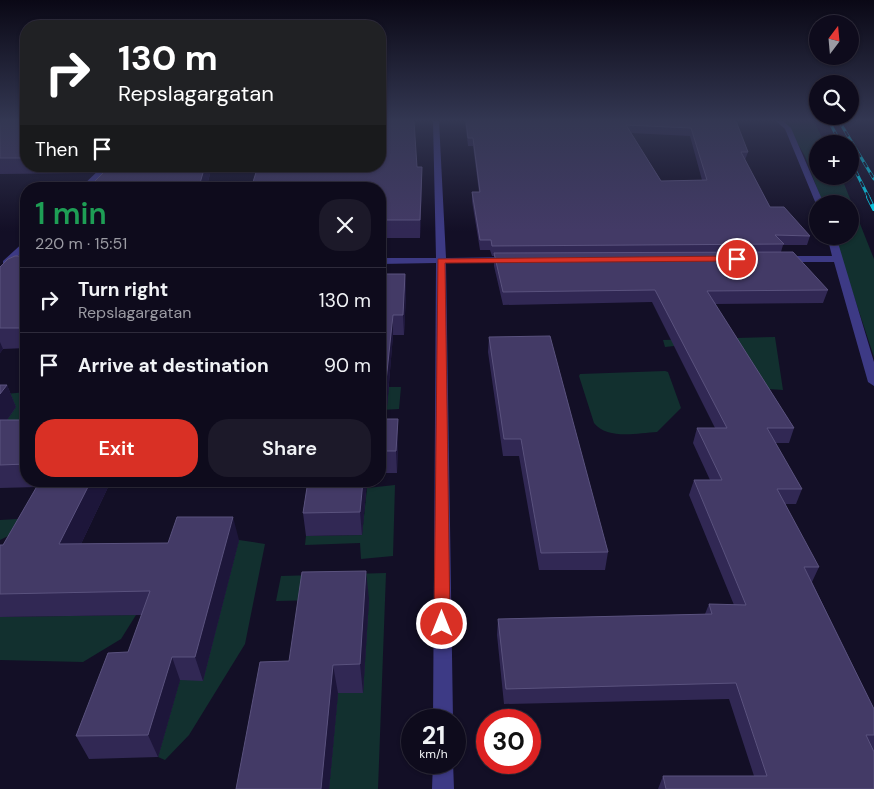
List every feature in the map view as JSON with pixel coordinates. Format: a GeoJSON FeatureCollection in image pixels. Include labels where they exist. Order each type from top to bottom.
{"type":"FeatureCollection","features":[{"type":"Feature","properties":{"kind":"street"},"geometry":{"type":"LineString","coordinates":[[437,158],[441,260],[443,709]]}},
{"type":"Feature","properties":{"kind":"street"},"geometry":{"type":"LineString","coordinates":[[801,158],[816,195]]}},
{"type":"Feature","properties":{"kind":"street"},"geometry":{"type":"LineString","coordinates":[[90,182],[101,172]]}},
{"type":"Feature","properties":{"kind":"street"},"geometry":{"type":"LineString","coordinates":[[834,245],[874,382]]}},
{"type":"Feature","properties":{"kind":"street"},"geometry":{"type":"LineString","coordinates":[[3,263],[20,248]]}},
{"type":"Feature","properties":{"kind":"street"},"geometry":{"type":"LineString","coordinates":[[767,259],[838,259]]}},
{"type":"Feature","properties":{"kind":"street"},"geometry":{"type":"LineString","coordinates":[[386,261],[520,260]]}},
{"type":"Feature","properties":{"kind":"street"},"geometry":{"type":"LineString","coordinates":[[3,263],[20,263]]}},
{"type":"Feature","properties":{"kind":"street"},"geometry":{"type":"LineString","coordinates":[[443,774],[443,789]]}},
{"type":"Feature","properties":{"kind":"green space"},"geometry":{"type":"Polygon","coordinates":[[[816,185],[845,185],[849,195],[820,195],[816,185]]]}},
{"type":"Feature","properties":{"kind":"green space"},"geometry":{"type":"Polygon","coordinates":[[[859,221],[874,259],[874,357],[837,245],[859,245],[859,221]]]}},
{"type":"Feature","properties":{"kind":"green space"},"geometry":{"type":"Polygon","coordinates":[[[775,337],[783,390],[755,388],[674,346],[665,347],[663,340],[775,337]]]}},
{"type":"Feature","properties":{"kind":"green space"},"geometry":{"type":"Polygon","coordinates":[[[668,372],[681,408],[657,432],[615,434],[607,432],[594,423],[579,376],[580,374],[668,372]]]}},
{"type":"Feature","properties":{"kind":"green space"},"geometry":{"type":"Polygon","coordinates":[[[389,387],[401,387],[399,409],[386,410],[389,387]]]}},
{"type":"Feature","properties":{"kind":"green space"},"geometry":{"type":"Polygon","coordinates":[[[20,393],[20,456],[0,454],[6,394],[20,393]]]}},
{"type":"Feature","properties":{"kind":"green space"},"geometry":{"type":"Polygon","coordinates":[[[395,485],[393,556],[361,559],[360,543],[305,545],[306,536],[362,535],[367,488],[395,485]]]}},
{"type":"Feature","properties":{"kind":"green space"},"geometry":{"type":"Polygon","coordinates":[[[18,519],[8,536],[0,540],[0,520],[18,519]]]}},
{"type":"Feature","properties":{"kind":"green space"},"geometry":{"type":"Polygon","coordinates":[[[239,540],[265,544],[245,644],[189,735],[165,760],[158,757],[180,680],[203,680],[239,540]]]}},
{"type":"Feature","properties":{"kind":"green space"},"geometry":{"type":"Polygon","coordinates":[[[386,573],[378,789],[329,789],[338,693],[363,692],[369,599],[276,601],[281,576],[386,573]]]}},
{"type":"Feature","properties":{"kind":"green space"},"geometry":{"type":"Polygon","coordinates":[[[136,615],[121,639],[83,662],[0,660],[0,617],[136,615]]]}},
{"type":"Feature","properties":{"kind":"building"},"geometry":{"type":"Polygon","coordinates":[[[386,158],[416,158],[417,167],[422,167],[420,220],[386,220],[386,182],[253,182],[256,172],[386,172],[386,158]]]}},
{"type":"Feature","properties":{"kind":"building"},"geometry":{"type":"Polygon","coordinates":[[[476,158],[647,158],[661,181],[707,180],[700,158],[744,158],[770,207],[784,207],[809,236],[775,235],[784,244],[492,246],[491,240],[480,240],[472,192],[480,192],[476,158]]]}},
{"type":"Feature","properties":{"kind":"building"},"geometry":{"type":"Polygon","coordinates":[[[104,172],[203,172],[200,182],[94,182],[104,172]]]}},
{"type":"Feature","properties":{"kind":"building"},"geometry":{"type":"Polygon","coordinates":[[[793,252],[828,290],[707,291],[794,428],[767,428],[802,489],[777,489],[819,567],[804,567],[874,709],[874,735],[866,735],[874,752],[874,789],[666,789],[663,776],[767,776],[736,683],[506,689],[498,619],[712,614],[709,604],[746,605],[694,480],[722,480],[697,428],[727,428],[655,290],[503,292],[494,253],[793,252]]]}},
{"type":"Feature","properties":{"kind":"building"},"geometry":{"type":"Polygon","coordinates":[[[20,256],[20,328],[0,328],[0,267],[8,259],[20,256]]]}},
{"type":"Feature","properties":{"kind":"building"},"geometry":{"type":"Polygon","coordinates":[[[386,274],[405,274],[403,315],[393,315],[386,381],[386,274]]]}},
{"type":"Feature","properties":{"kind":"building"},"geometry":{"type":"Polygon","coordinates":[[[550,336],[608,552],[541,553],[521,439],[504,439],[489,337],[550,336]]]}},
{"type":"Feature","properties":{"kind":"building"},"geometry":{"type":"Polygon","coordinates":[[[0,385],[7,385],[0,394],[0,385]]]}},
{"type":"Feature","properties":{"kind":"building"},"geometry":{"type":"Polygon","coordinates":[[[386,419],[398,419],[396,451],[386,451],[386,419]]]}},
{"type":"Feature","properties":{"kind":"building"},"geometry":{"type":"Polygon","coordinates":[[[0,420],[20,420],[20,464],[0,465],[0,420]]]}},
{"type":"Feature","properties":{"kind":"building"},"geometry":{"type":"Polygon","coordinates":[[[37,487],[88,487],[59,544],[168,543],[177,517],[233,517],[195,657],[172,657],[148,735],[76,736],[108,653],[128,652],[150,591],[0,594],[0,545],[3,545],[37,487]]]}},
{"type":"Feature","properties":{"kind":"building"},"geometry":{"type":"Polygon","coordinates":[[[307,487],[362,487],[360,512],[303,513],[307,487]]]}},
{"type":"Feature","properties":{"kind":"building"},"geometry":{"type":"Polygon","coordinates":[[[366,571],[360,664],[333,665],[321,789],[236,789],[260,662],[289,661],[302,572],[366,571]]]}},
{"type":"Feature","properties":{"kind":"railway"},"geometry":{"type":"LineString","coordinates":[[861,158],[874,179]]}},
{"type":"Feature","properties":{"kind":"railway"},"geometry":{"type":"LineString","coordinates":[[859,178],[869,198]]}},
{"type":"Feature","properties":{"kind":"railway"},"geometry":{"type":"LineString","coordinates":[[868,197],[874,209]]}},
{"type":"Feature","properties":{"kind":"route"},"geometry":{"type":"LineString","coordinates":[[442,624],[441,260],[737,259]]}}]}
